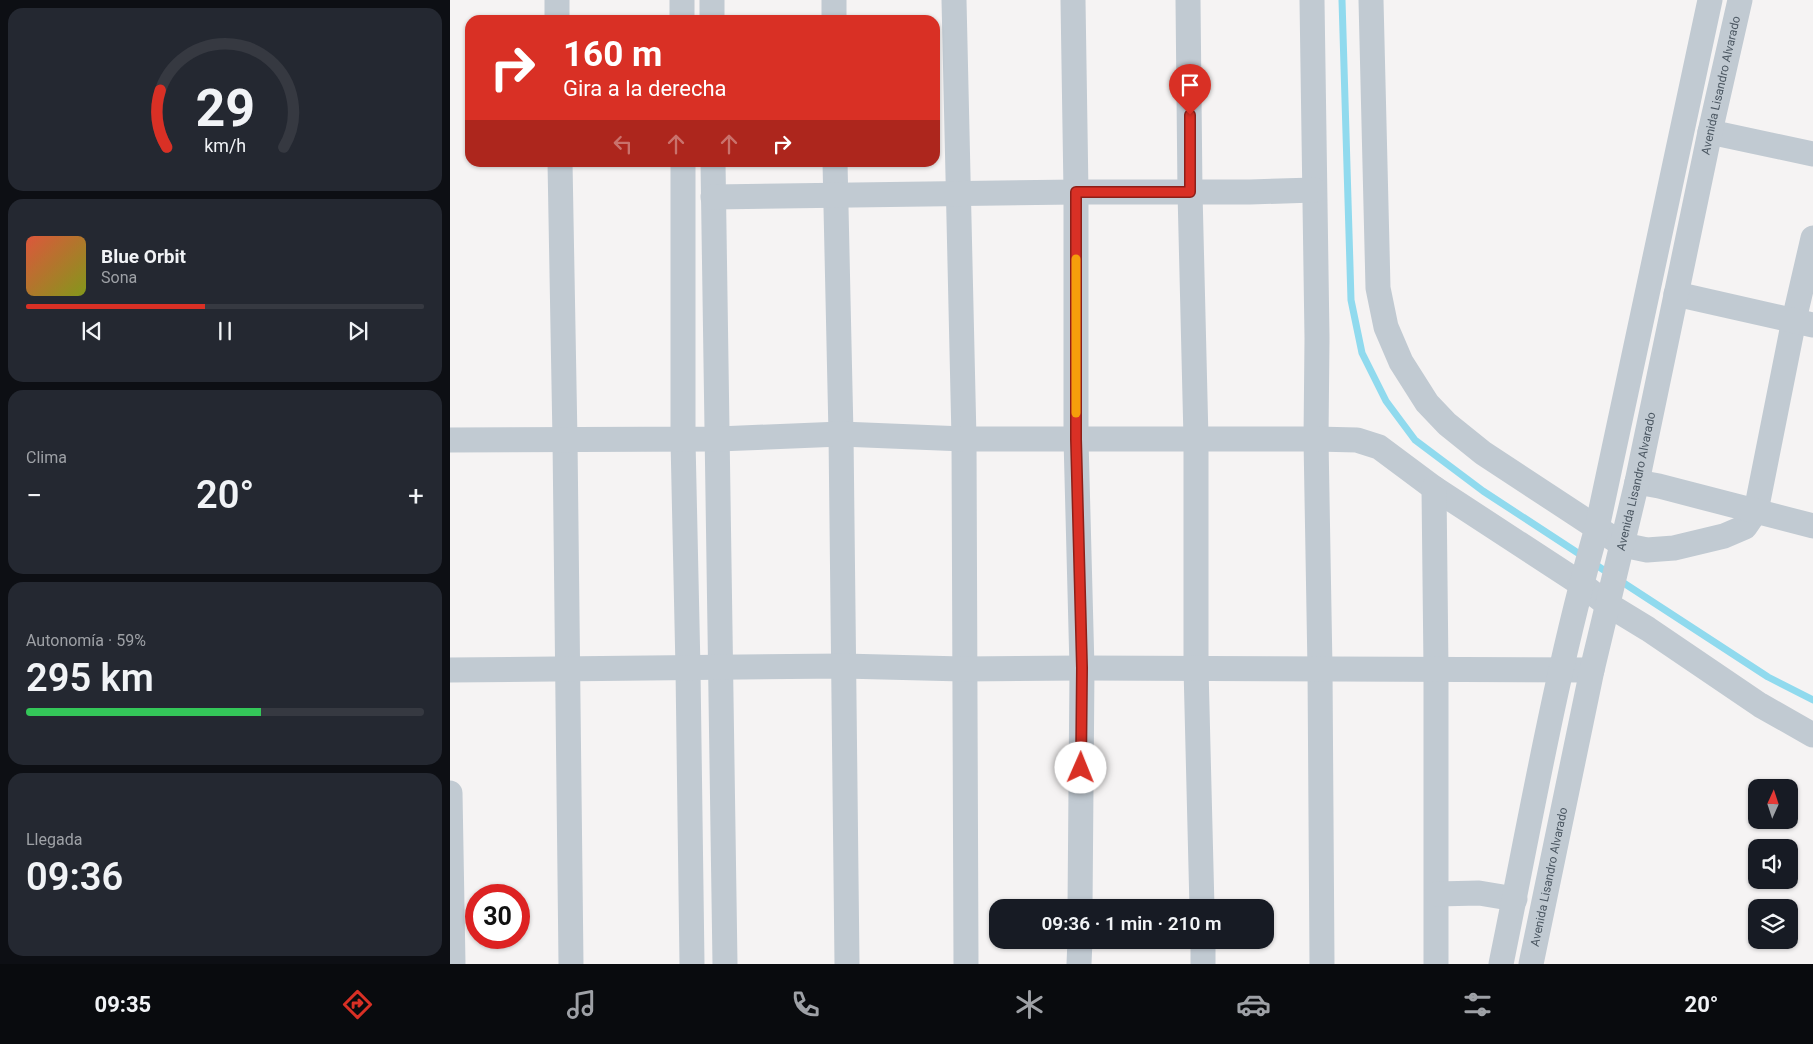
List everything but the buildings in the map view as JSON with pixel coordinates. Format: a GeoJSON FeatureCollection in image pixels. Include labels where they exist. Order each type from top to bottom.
{"type":"FeatureCollection","features":[{"type":"Feature","properties":{"kind":"street"},"geometry":{"type":"LineString","coordinates":[[557,0],[557,15]]}},
{"type":"Feature","properties":{"kind":"street"},"geometry":{"type":"LineString","coordinates":[[682,0],[682,15]]}},
{"type":"Feature","properties":{"kind":"street"},"geometry":{"type":"LineString","coordinates":[[712,0],[712,15]]}},
{"type":"Feature","properties":{"kind":"street"},"geometry":{"type":"LineString","coordinates":[[834,0],[834,15]]}},
{"type":"Feature","properties":{"kind":"street"},"geometry":{"type":"LineString","coordinates":[[954,0],[964,439],[963,669],[966,964]]}},
{"type":"Feature","properties":{"kind":"street"},"geometry":{"type":"LineString","coordinates":[[1073,0],[1076,192],[1076,439],[1082,668],[1080,899]]}},
{"type":"Feature","properties":{"kind":"street"},"geometry":{"type":"LineString","coordinates":[[1188,0],[1196,439],[1196,668],[1202,899]]}},
{"type":"Feature","properties":{"kind":"street"},"geometry":{"type":"LineString","coordinates":[[1312,0],[1322,964]]}},
{"type":"Feature","properties":{"kind":"street"},"geometry":{"type":"LineString","coordinates":[[1371,0],[1378,288],[1386,327],[1401,362],[1427,403],[1446,424],[1483,453],[1622,545],[1647,550],[1674,548],[1724,536],[1745,527],[1756,511],[1803,323],[1813,238]]}},
{"type":"Feature","properties":{"kind":"street"},"geometry":{"type":"LineString","coordinates":[[1501,964],[1561,670],[1581,584],[1597,528],[1710,0]]}},
{"type":"Feature","properties":{"kind":"street","name":"Avenida Lisandro Alvarado"},"geometry":{"type":"LineString","coordinates":[[1530,964],[1592,670],[1637,482],[1710,132],[1740,0]]}},
{"type":"Feature","properties":{"kind":"street"},"geometry":{"type":"LineString","coordinates":[[1710,132],[1813,154]]}},
{"type":"Feature","properties":{"kind":"street"},"geometry":{"type":"LineString","coordinates":[[560,167],[571,964]]}},
{"type":"Feature","properties":{"kind":"street"},"geometry":{"type":"LineString","coordinates":[[683,167],[684,440],[692,964]]}},
{"type":"Feature","properties":{"kind":"street"},"geometry":{"type":"LineString","coordinates":[[713,167],[725,964]]}},
{"type":"Feature","properties":{"kind":"street"},"geometry":{"type":"LineString","coordinates":[[835,167],[847,964]]}},
{"type":"Feature","properties":{"kind":"street"},"geometry":{"type":"LineString","coordinates":[[713,197],[1314,190]]}},
{"type":"Feature","properties":{"kind":"street"},"geometry":{"type":"LineString","coordinates":[[1676,294],[1803,323]]}},
{"type":"Feature","properties":{"kind":"street"},"geometry":{"type":"LineString","coordinates":[[450,440],[684,440],[840,434],[964,439],[1357,440],[1379,447],[1434,488],[1581,584],[1607,604],[1648,629],[1760,705],[1813,735]]}},
{"type":"Feature","properties":{"kind":"street"},"geometry":{"type":"LineString","coordinates":[[1637,482],[1813,526]]}},
{"type":"Feature","properties":{"kind":"street"},"geometry":{"type":"LineString","coordinates":[[1434,488],[1436,964]]}},
{"type":"Feature","properties":{"kind":"street"},"geometry":{"type":"LineString","coordinates":[[450,670],[843,666],[963,669],[1592,670]]}},
{"type":"Feature","properties":{"kind":"street"},"geometry":{"type":"LineString","coordinates":[[450,793],[453,964]]}},
{"type":"Feature","properties":{"kind":"street"},"geometry":{"type":"LineString","coordinates":[[1437,894],[1479,894],[1515,899]]}},
{"type":"Feature","properties":{"kind":"street"},"geometry":{"type":"LineString","coordinates":[[1079,964],[1080,949]]}},
{"type":"Feature","properties":{"kind":"street"},"geometry":{"type":"LineString","coordinates":[[1203,949],[1203,964]]}},
{"type":"Feature","properties":{"kind":"waterway"},"geometry":{"type":"LineString","coordinates":[[1342,0],[1351,300],[1362,353],[1386,401],[1415,440],[1483,491],[1584,557]]}},
{"type":"Feature","properties":{"kind":"waterway"},"geometry":{"type":"LineString","coordinates":[[1593,563],[1768,677],[1813,700]]}},
{"type":"Feature","properties":{"kind":"slow traffic"},"geometry":{"type":"LineString","coordinates":[[1076,259],[1076,413]]}},
{"type":"Feature","properties":{"kind":"route"},"geometry":{"type":"LineString","coordinates":[[1081,768],[1082,668],[1076,439],[1076,192],[1190,192],[1190,115]]}}]}
